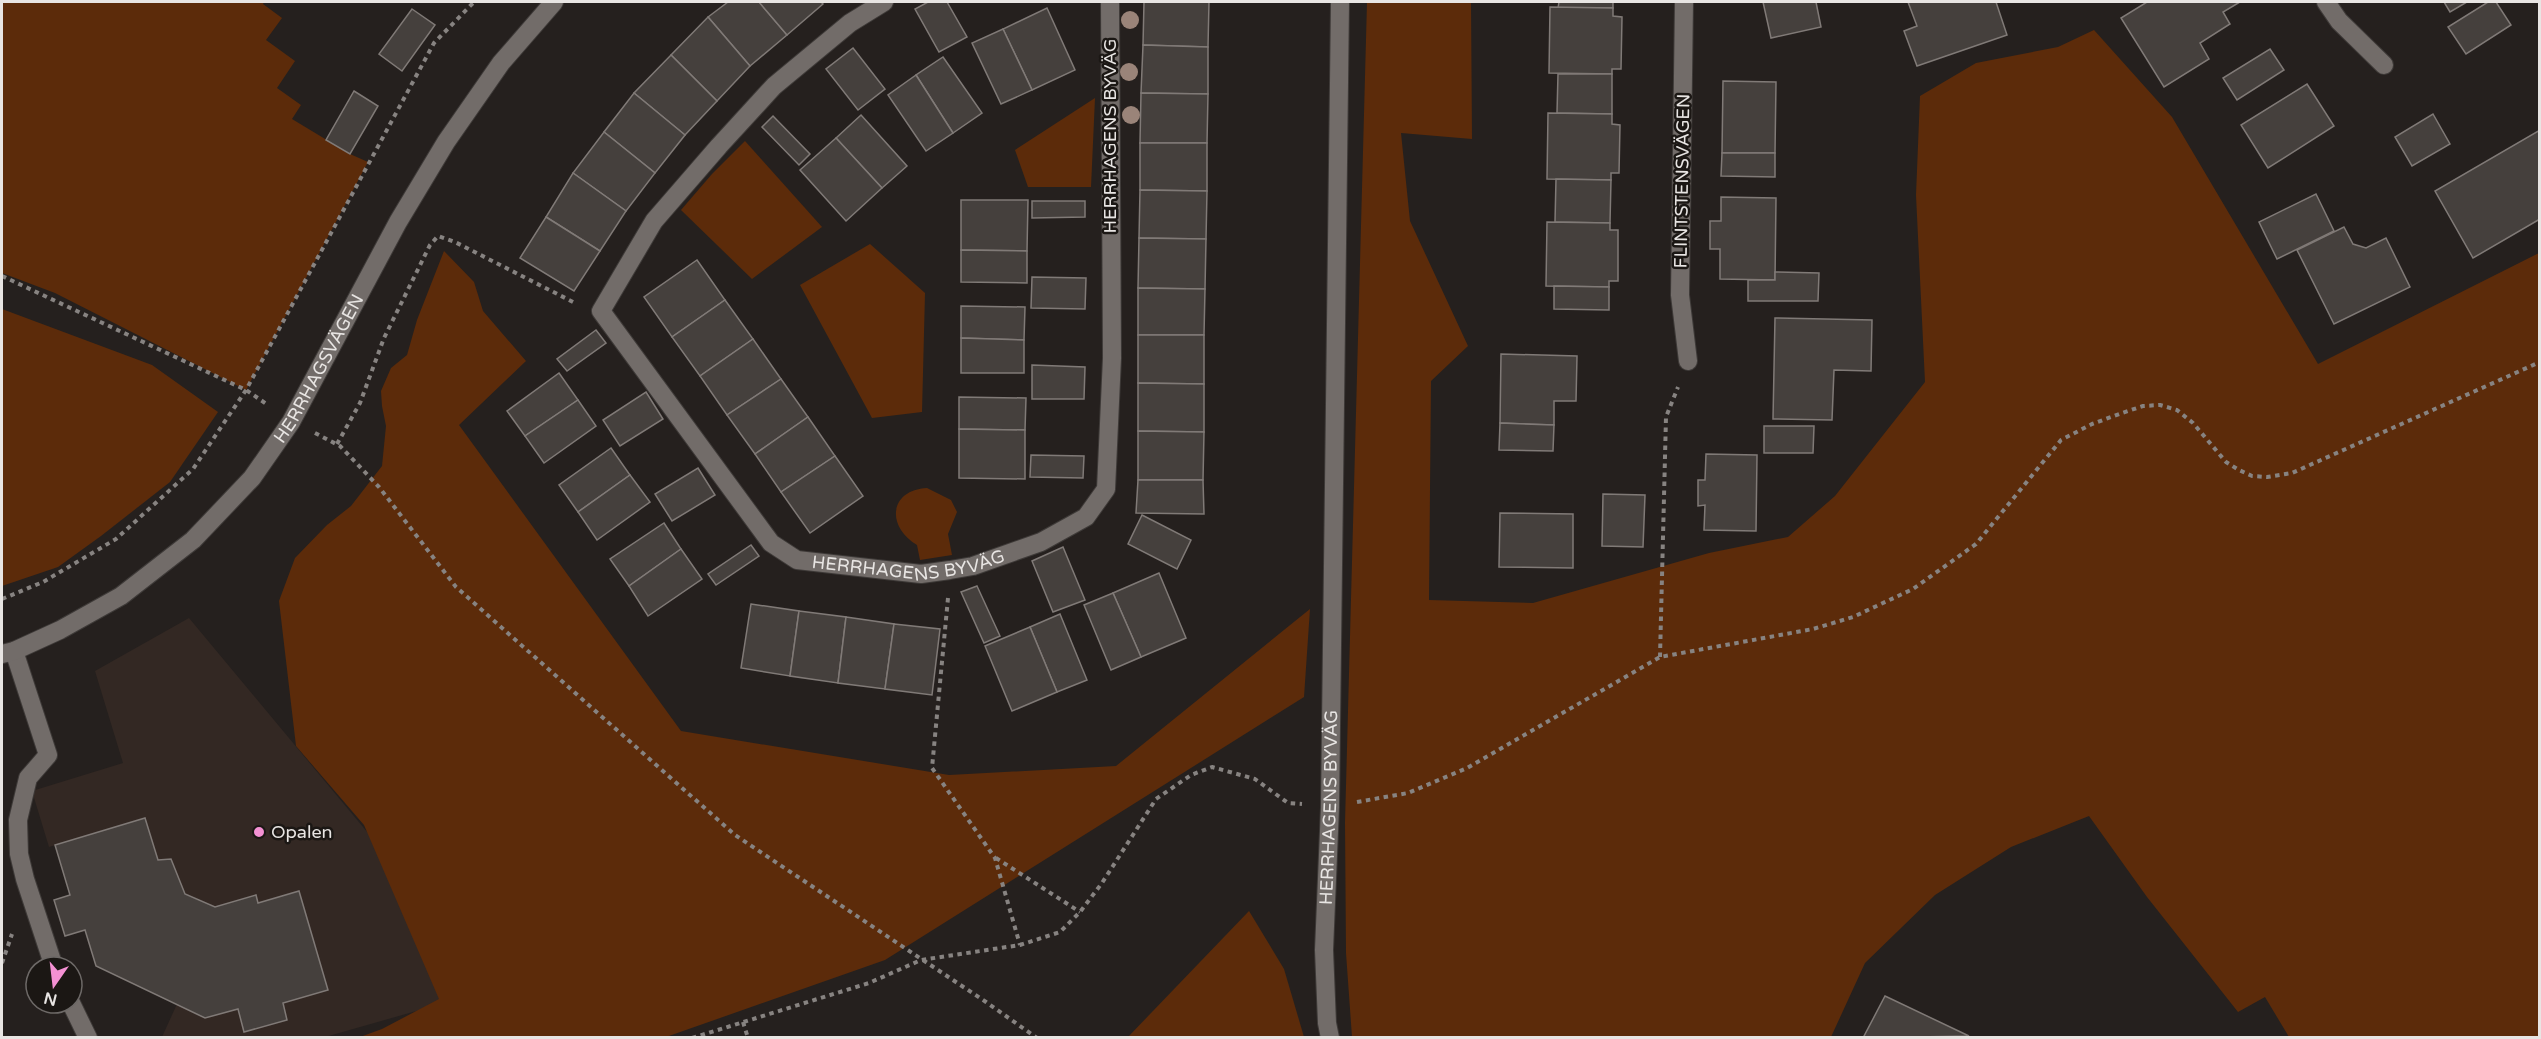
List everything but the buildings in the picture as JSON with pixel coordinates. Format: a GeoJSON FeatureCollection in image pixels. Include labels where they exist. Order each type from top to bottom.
{"type":"FeatureCollection","features":[{"type":"Feature","properties":{"kind":"street","name":"HERRHAGSVÄGEN"},"geometry":{"type":"LineString","coordinates":[[8,652],[60,630],[121,596],[193,540],[252,478],[291,422],[398,222],[446,142],[501,63],[554,2]]}},
{"type":"Feature","properties":{"kind":"street"},"geometry":{"type":"LineString","coordinates":[[601,311],[654,221],[719,146],[774,86],[850,23],[884,2]]}},
{"type":"Feature","properties":{"kind":"street","name":"HERRHAGENS BYVÄG"},"geometry":{"type":"LineString","coordinates":[[601,311],[771,543],[797,560],[921,574],[950,570],[973,566],[1041,542],[1086,517],[1106,489],[1112,358],[1110,2]]}},
{"type":"Feature","properties":{"kind":"street","name":"HERRHAGENS BYVÄG"},"geometry":{"type":"LineString","coordinates":[[1330,1038],[1327,1023],[1324,950],[1330,807],[1340,2]]}},
{"type":"Feature","properties":{"kind":"street","name":"FLINTSTENSVÄGEN"},"geometry":{"type":"LineString","coordinates":[[1684,2],[1680,295],[1688,361]]}},
{"type":"Feature","properties":{"kind":"street"},"geometry":{"type":"LineString","coordinates":[[2326,2],[2339,21],[2384,65]]}},
{"type":"Feature","properties":{"kind":"street"},"geometry":{"type":"LineString","coordinates":[[8,652],[48,755],[28,778],[18,820],[19,854],[50,955]]}},
{"type":"Feature","properties":{"kind":"street"},"geometry":{"type":"LineString","coordinates":[[77,1015],[88,1038]]}},
{"type":"Feature","properties":{"kind":"path"},"geometry":{"type":"LineString","coordinates":[[2,599],[43,582],[116,539],[193,469],[246,390],[434,43],[474,2]]}},
{"type":"Feature","properties":{"kind":"path"},"geometry":{"type":"LineString","coordinates":[[337,444],[360,403],[394,317],[430,245],[438,236],[456,242],[588,310],[601,311]]}},
{"type":"Feature","properties":{"kind":"path"},"geometry":{"type":"LineString","coordinates":[[2,276],[246,390],[291,422],[337,444],[379,487],[456,587],[726,828],[1037,1038]]}},
{"type":"Feature","properties":{"kind":"path"},"geometry":{"type":"LineString","coordinates":[[1660,657],[1666,417],[1688,361]]}},
{"type":"Feature","properties":{"kind":"path"},"geometry":{"type":"LineString","coordinates":[[692,1038],[869,983],[921,960],[1020,945],[1060,932],[1080,912],[1156,800],[1191,775],[1212,767],[1255,778],[1288,803],[1330,807],[1408,793],[1467,768],[1660,657],[1813,629],[1853,617],[1913,589],[1976,544],[2061,440],[2092,424],[2122,413],[2143,406],[2160,405],[2177,410],[2193,423],[2226,462],[2252,476],[2267,477],[2292,473],[2540,362]]}},
{"type":"Feature","properties":{"kind":"path"},"geometry":{"type":"LineString","coordinates":[[950,570],[932,768],[995,858],[1020,945]]}},
{"type":"Feature","properties":{"kind":"path"},"geometry":{"type":"LineString","coordinates":[[995,858],[1080,912]]}},
{"type":"Feature","properties":{"kind":"path"},"geometry":{"type":"LineString","coordinates":[[742,1022],[748,1038]]}},
{"type":"Feature","properties":{"kind":"shaded area"},"geometry":{"type":"Polygon","coordinates":[[[2,2],[264,2],[263,4],[282,18],[266,40],[295,61],[277,88],[301,105],[292,119],[350,154],[368,162],[246,390],[55,293],[2,273],[2,2]]]}},
{"type":"Feature","properties":{"kind":"shaded area"},"geometry":{"type":"Polygon","coordinates":[[[1367,2],[1471,2],[1472,139],[1401,133],[1410,221],[1468,346],[1431,381],[1429,600],[1533,603],[1709,553],[1788,537],[1835,496],[1925,382],[1916,195],[1920,96],[1976,63],[2058,47],[2094,30],[2172,117],[2318,364],[2539,253],[2539,1037],[2289,1037],[2265,997],[2238,1012],[2147,897],[2089,816],[2011,847],[1935,895],[1865,963],[1831,1037],[1352,1037],[1346,953],[1345,823],[1367,2]]]}},
{"type":"Feature","properties":{"kind":"shaded area"},"geometry":{"type":"Polygon","coordinates":[[[1095,98],[1091,187],[1028,187],[1015,150],[1095,98]]]}},
{"type":"Feature","properties":{"kind":"shaded area"},"geometry":{"type":"Polygon","coordinates":[[[745,141],[822,227],[752,279],[681,210],[745,141]]]}},
{"type":"Feature","properties":{"kind":"shaded area"},"geometry":{"type":"Polygon","coordinates":[[[870,244],[925,293],[922,412],[872,418],[800,285],[870,244]]]}},
{"type":"Feature","properties":{"kind":"shaded area"},"geometry":{"type":"Polygon","coordinates":[[[444,251],[474,282],[483,311],[526,361],[459,425],[681,731],[949,775],[1116,766],[1310,609],[1304,697],[885,960],[666,1037],[360,1037],[382,1029],[439,999],[364,825],[296,746],[279,601],[295,558],[327,525],[351,506],[382,466],[386,426],[381,391],[391,368],[407,355],[417,320],[444,251]]]}},
{"type":"Feature","properties":{"kind":"shaded area"},"geometry":{"type":"Polygon","coordinates":[[[2,309],[152,365],[218,412],[170,482],[58,567],[2,586],[2,309]]]}},
{"type":"Feature","properties":{"kind":"shaded area"},"geometry":{"type":"Polygon","coordinates":[[[927,488],[951,500],[957,512],[948,534],[952,555],[920,560],[917,545],[900,529],[896,510],[905,495],[914,490],[927,488]]]}},
{"type":"Feature","properties":{"kind":"shaded area","name":"Opalen"},"geometry":{"type":"Polygon","coordinates":[[[189,618],[497,988],[325,1037],[162,1037],[177,1004],[238,1009],[243,1026],[287,1020],[283,1003],[327,990],[299,891],[258,903],[215,907],[185,894],[158,860],[144,818],[49,847],[32,791],[123,763],[95,671],[189,618]]]}},
{"type":"Feature","properties":{"kind":"shaded area"},"geometry":{"type":"Polygon","coordinates":[[[1249,911],[1284,969],[1304,1037],[1128,1037],[1249,911]]]}},
{"type":"Feature","properties":{"kind":"place","name":"Opalen"},"geometry":{"type":"Point","coordinates":[259,832]}}]}
